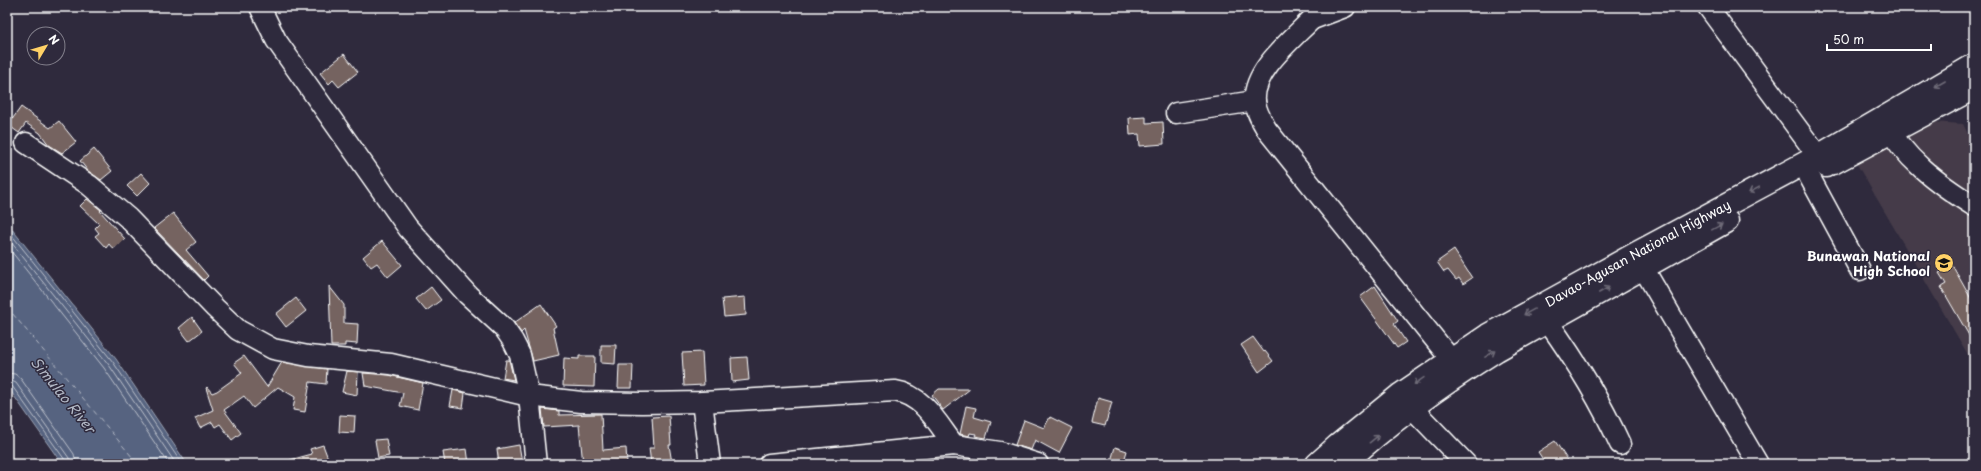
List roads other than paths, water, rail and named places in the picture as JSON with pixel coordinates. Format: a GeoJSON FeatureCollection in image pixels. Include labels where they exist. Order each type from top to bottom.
{"type":"FeatureCollection","features":[{"type":"Feature","properties":{"kind":"highway","name":"Davao-Agusan National Highway"},"geometry":{"type":"LineString","coordinates":[[1344,464],[1412,408],[1488,335],[1639,261],[1818,166],[1886,125],[1974,65]]}},
{"type":"Feature","properties":{"kind":"highway","name":"Davao-Agusan National Highway"},"geometry":{"type":"LineString","coordinates":[[1886,125],[1974,88]]}},
{"type":"Feature","properties":{"kind":"highway","name":"Davao-Agusan National Highway"},"geometry":{"type":"LineString","coordinates":[[1317,464],[1401,394],[1456,365],[1548,322],[1639,261]]}},
{"type":"Feature","properties":{"kind":"street"},"geometry":{"type":"LineString","coordinates":[[260,7],[276,40],[408,228],[468,295],[504,328],[513,341],[520,355],[529,396],[536,464]]}},
{"type":"Feature","properties":{"kind":"street"},"geometry":{"type":"LineString","coordinates":[[1344,7],[1318,13],[1279,51],[1266,68],[1257,86],[1255,101],[1259,117],[1267,130],[1456,365]]}},
{"type":"Feature","properties":{"kind":"street"},"geometry":{"type":"LineString","coordinates":[[1708,7],[1818,166],[1860,270]]}},
{"type":"Feature","properties":{"kind":"street"},"geometry":{"type":"LineString","coordinates":[[1176,114],[1255,101]]}},
{"type":"Feature","properties":{"kind":"street"},"geometry":{"type":"LineString","coordinates":[[1886,125],[1901,148],[1928,176],[1974,206]]}},
{"type":"Feature","properties":{"kind":"street"},"geometry":{"type":"LineString","coordinates":[[26,143],[89,185],[128,218],[238,330],[273,349],[308,356],[391,364],[529,396],[582,402],[702,402],[895,390],[904,392],[918,399],[954,445]]}},
{"type":"Feature","properties":{"kind":"street"},"geometry":{"type":"LineString","coordinates":[[1639,261],[1758,464]]}},
{"type":"Feature","properties":{"kind":"street"},"geometry":{"type":"LineString","coordinates":[[1548,322],[1599,400],[1620,444]]}},
{"type":"Feature","properties":{"kind":"street"},"geometry":{"type":"LineString","coordinates":[[702,402],[710,464]]}},
{"type":"Feature","properties":{"kind":"street"},"geometry":{"type":"LineString","coordinates":[[1412,408],[1466,464]]}},
{"type":"Feature","properties":{"kind":"street"},"geometry":{"type":"LineString","coordinates":[[769,464],[954,445],[1000,452],[1038,464]]}},
{"type":"Feature","properties":{"kind":"water","name":"Simulao River"},"geometry":{"type":"Polygon","coordinates":[[[7,223],[116,359],[187,464],[62,464],[7,386],[7,223]]]}},
{"type":"Feature","properties":{"kind":"place","name":"Bunawan National High School"},"geometry":{"type":"Point","coordinates":[1944,263]}}]}
